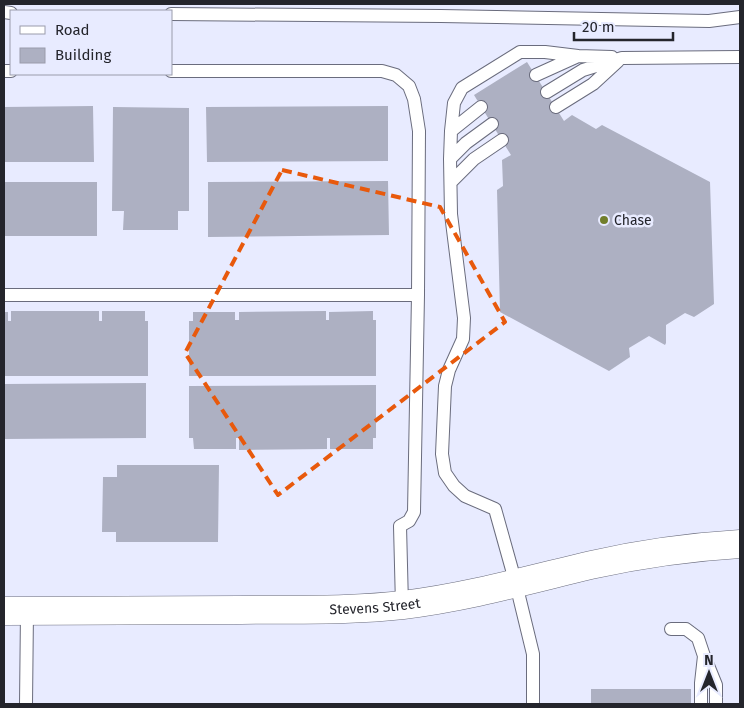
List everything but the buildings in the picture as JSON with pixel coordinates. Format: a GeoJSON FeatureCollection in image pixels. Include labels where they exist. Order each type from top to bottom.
{"type":"FeatureCollection","features":[{"type":"Feature","properties":{"kind":"street","name":"Stevens Street"},"geometry":{"type":"LineString","coordinates":[[15,611],[340,609],[402,605],[458,597],[647,554],[703,546],[740,544]]}},
{"type":"Feature","properties":{"kind":"lane"},"geometry":{"type":"LineString","coordinates":[[172,14],[709,21],[740,17]]}},
{"type":"Feature","properties":{"kind":"lane"},"geometry":{"type":"LineString","coordinates":[[533,704],[533,654],[495,509],[465,496],[454,486],[445,473],[442,454],[445,386],[449,370],[463,339],[464,318],[451,214],[450,158],[454,102],[462,88],[520,52],[622,58],[740,57]]}},
{"type":"Feature","properties":{"kind":"lane"},"geometry":{"type":"LineString","coordinates":[[536,74],[578,56]]}},
{"type":"Feature","properties":{"kind":"lane"},"geometry":{"type":"LineString","coordinates":[[546,92],[583,70],[622,58]]}},
{"type":"Feature","properties":{"kind":"lane"},"geometry":{"type":"LineString","coordinates":[[556,107],[593,84],[622,58]]}},
{"type":"Feature","properties":{"kind":"lane"},"geometry":{"type":"LineString","coordinates":[[172,71],[382,71],[396,75],[408,86],[414,99],[419,131],[414,512],[409,521],[400,526],[402,605]]}},
{"type":"Feature","properties":{"kind":"lane"},"geometry":{"type":"LineString","coordinates":[[451,130],[481,108]]}},
{"type":"Feature","properties":{"kind":"lane"},"geometry":{"type":"LineString","coordinates":[[450,158],[466,143],[492,124]]}},
{"type":"Feature","properties":{"kind":"lane"},"geometry":{"type":"LineString","coordinates":[[451,182],[474,158],[502,140]]}},
{"type":"Feature","properties":{"kind":"lane"},"geometry":{"type":"LineString","coordinates":[[4,295],[418,295]]}},
{"type":"Feature","properties":{"kind":"lane"},"geometry":{"type":"LineString","coordinates":[[15,611],[26,704]]}},
{"type":"Feature","properties":{"kind":"lane"},"geometry":{"type":"LineString","coordinates":[[671,629],[686,629],[698,638],[716,685],[716,703]]}},
{"type":"Feature","properties":{"kind":"lane"},"geometry":{"type":"LineString","coordinates":[[701,703],[704,656]]}},
{"type":"Feature","properties":{"kind":"highlighted area"},"geometry":{"type":"Polygon","coordinates":[[[282,170],[440,207],[505,322],[278,495],[185,353],[282,170]]]}},
{"type":"Feature","properties":{"kind":"place","name":"Chase"},"geometry":{"type":"Point","coordinates":[604,220]}}]}
